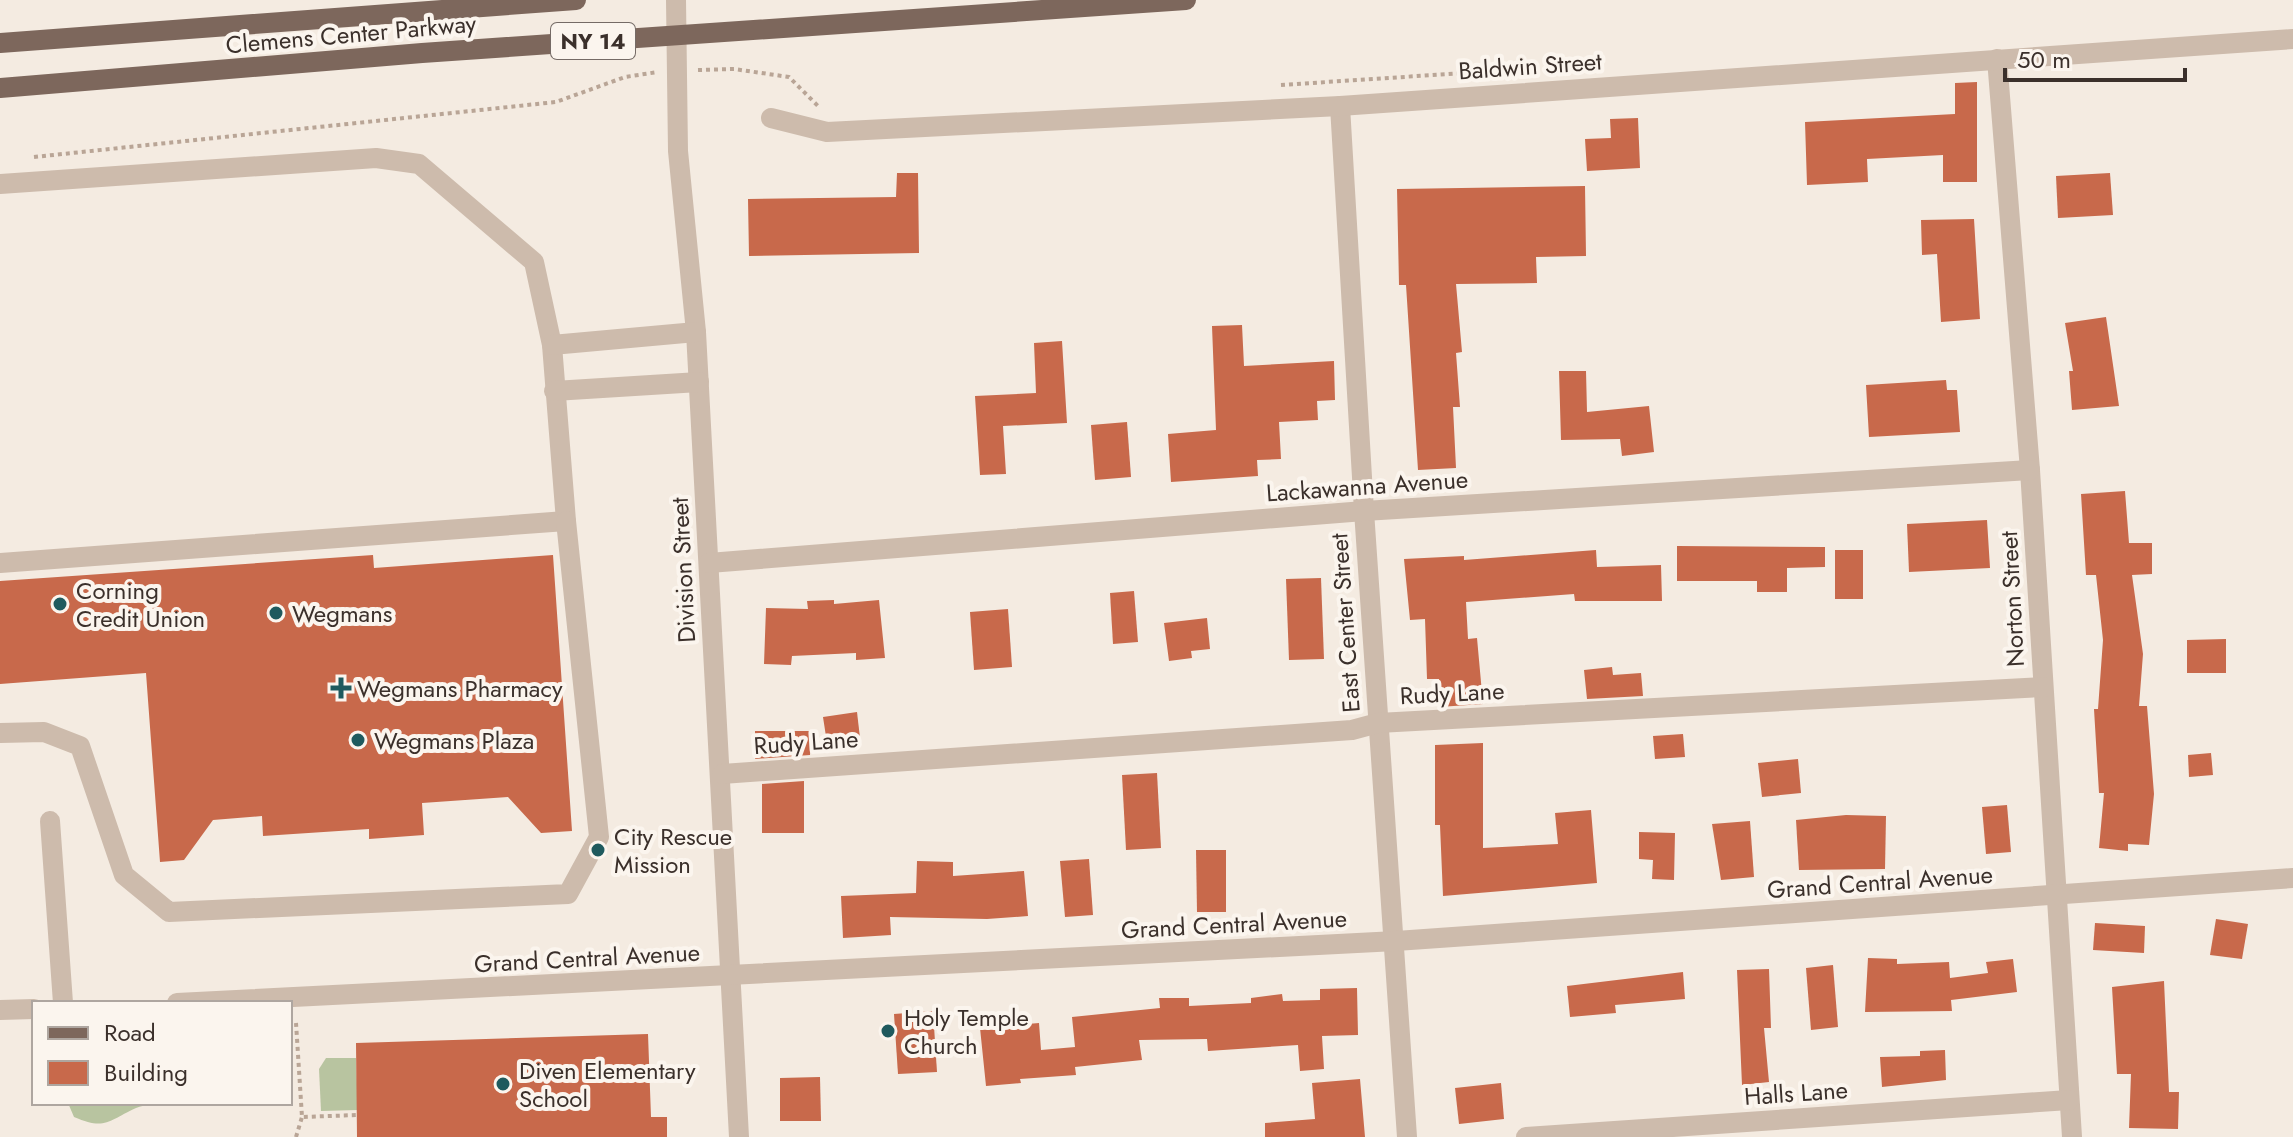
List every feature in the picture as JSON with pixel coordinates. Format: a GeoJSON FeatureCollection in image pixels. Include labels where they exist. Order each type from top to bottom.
{"type":"FeatureCollection","features":[{"type":"Feature","properties":{"kind":"main road","name":"Clemens Center Parkway"},"geometry":{"type":"LineString","coordinates":[[0,43],[576,0]]}},
{"type":"Feature","properties":{"kind":"main road","name":"Clemens Center Parkway"},"geometry":{"type":"LineString","coordinates":[[0,88],[674,34],[747,32],[1186,0]]}},
{"type":"Feature","properties":{"kind":"street","name":"Division Street"},"geometry":{"type":"LineString","coordinates":[[676,0],[674,34],[678,151],[696,332],[739,1137]]}},
{"type":"Feature","properties":{"kind":"street","name":"Baldwin Street"},"geometry":{"type":"LineString","coordinates":[[771,118],[827,132],[1340,106],[2293,39]]}},
{"type":"Feature","properties":{"kind":"street","name":"Norton Street"},"geometry":{"type":"LineString","coordinates":[[1997,59],[2030,470],[2072,1137]]}},
{"type":"Feature","properties":{"kind":"street","name":"East Center Street"},"geometry":{"type":"LineString","coordinates":[[1340,106],[1407,1137]]}},
{"type":"Feature","properties":{"kind":"street"},"geometry":{"type":"LineString","coordinates":[[0,184],[376,158],[419,164],[534,262],[552,345],[566,521],[599,837],[568,894],[169,912],[124,875],[80,746],[44,732],[0,733]]}},
{"type":"Feature","properties":{"kind":"street"},"geometry":{"type":"LineString","coordinates":[[552,345],[696,332]]}},
{"type":"Feature","properties":{"kind":"street"},"geometry":{"type":"LineString","coordinates":[[554,391],[699,382]]}},
{"type":"Feature","properties":{"kind":"street","name":"Lackawanna Avenue"},"geometry":{"type":"LineString","coordinates":[[709,563],[1364,511],[2030,470]]}},
{"type":"Feature","properties":{"kind":"street"},"geometry":{"type":"LineString","coordinates":[[0,563],[566,521]]}},
{"type":"Feature","properties":{"kind":"street","name":"Rudy Lane"},"geometry":{"type":"LineString","coordinates":[[722,774],[1352,730],[1378,723],[2043,687]]}},
{"type":"Feature","properties":{"kind":"street"},"geometry":{"type":"LineString","coordinates":[[50,821],[63,1001]]}},
{"type":"Feature","properties":{"kind":"street","name":"Grand Central Avenue"},"geometry":{"type":"LineString","coordinates":[[220,1001],[1396,941],[2293,878]]}},
{"type":"Feature","properties":{"kind":"street"},"geometry":{"type":"LineString","coordinates":[[0,1010],[32,1009]]}},
{"type":"Feature","properties":{"kind":"street","name":"Halls Lane"},"geometry":{"type":"LineString","coordinates":[[1526,1137],[2069,1100]]}},
{"type":"Feature","properties":{"kind":"path"},"geometry":{"type":"LineString","coordinates":[[32,158],[556,102],[625,77],[675,70],[734,69],[789,77],[826,114]]}},
{"type":"Feature","properties":{"kind":"path"},"geometry":{"type":"LineString","coordinates":[[1273,85],[1464,73]]}},
{"type":"Feature","properties":{"kind":"path"},"geometry":{"type":"LineString","coordinates":[[296,1023],[302,1117],[296,1137]]}},
{"type":"Feature","properties":{"kind":"path"},"geometry":{"type":"LineString","coordinates":[[302,1117],[358,1115]]}},
{"type":"Feature","properties":{"kind":"green space"},"geometry":{"type":"Polygon","coordinates":[[[326,1058],[356,1058],[358,1110],[321,1111],[319,1069],[326,1058]]]}},
{"type":"Feature","properties":{"kind":"green space"},"geometry":{"type":"Polygon","coordinates":[[[69,1105],[148,1105],[101,1123],[74,1117],[69,1105]]]}},
{"type":"Feature","properties":{"kind":"building"},"geometry":{"type":"Polygon","coordinates":[[[1977,82],[1977,182],[1943,182],[1943,155],[1867,159],[1868,182],[1807,185],[1805,122],[1955,114],[1955,83],[1977,82]]]}},
{"type":"Feature","properties":{"kind":"building"},"geometry":{"type":"Polygon","coordinates":[[[1638,118],[1640,168],[1587,171],[1585,139],[1611,138],[1610,119],[1638,118]]]}},
{"type":"Feature","properties":{"kind":"building"},"geometry":{"type":"Polygon","coordinates":[[[897,173],[918,173],[919,253],[749,256],[748,199],[896,197],[897,173]]]}},
{"type":"Feature","properties":{"kind":"building"},"geometry":{"type":"Polygon","coordinates":[[[2110,173],[2113,215],[2058,218],[2056,176],[2110,173]]]}},
{"type":"Feature","properties":{"kind":"building"},"geometry":{"type":"Polygon","coordinates":[[[1585,186],[1586,256],[1536,257],[1537,283],[1456,284],[1462,352],[1456,353],[1460,407],[1453,407],[1456,468],[1418,470],[1406,285],[1399,285],[1397,189],[1585,186]]]}},
{"type":"Feature","properties":{"kind":"building"},"geometry":{"type":"Polygon","coordinates":[[[1974,219],[1980,319],[1941,322],[1937,254],[1922,255],[1921,220],[1974,219]]]}},
{"type":"Feature","properties":{"kind":"building"},"geometry":{"type":"Polygon","coordinates":[[[2106,317],[2119,406],[2072,410],[2069,371],[2073,371],[2065,323],[2106,317]]]}},
{"type":"Feature","properties":{"kind":"building"},"geometry":{"type":"Polygon","coordinates":[[[1242,325],[1244,366],[1334,361],[1335,400],[1317,401],[1318,420],[1279,422],[1281,459],[1257,460],[1258,476],[1171,482],[1168,434],[1216,430],[1212,326],[1242,325]]]}},
{"type":"Feature","properties":{"kind":"building"},"geometry":{"type":"Polygon","coordinates":[[[1062,341],[1067,423],[1003,426],[1006,474],[980,475],[975,396],[1036,393],[1034,343],[1062,341]]]}},
{"type":"Feature","properties":{"kind":"building"},"geometry":{"type":"Polygon","coordinates":[[[1559,371],[1586,371],[1587,412],[1649,406],[1654,452],[1622,456],[1620,439],[1561,440],[1559,371]]]}},
{"type":"Feature","properties":{"kind":"building"},"geometry":{"type":"Polygon","coordinates":[[[1946,380],[1947,390],[1957,390],[1960,432],[1869,437],[1866,385],[1946,380]]]}},
{"type":"Feature","properties":{"kind":"building"},"geometry":{"type":"Polygon","coordinates":[[[1127,422],[1131,477],[1095,480],[1091,425],[1127,422]]]}},
{"type":"Feature","properties":{"kind":"building"},"geometry":{"type":"Polygon","coordinates":[[[2125,491],[2129,543],[2152,543],[2152,574],[2132,575],[2143,654],[2139,706],[2147,706],[2154,794],[2149,845],[2128,844],[2128,851],[2099,848],[2104,793],[2099,793],[2094,709],[2098,709],[2103,640],[2096,575],[2086,575],[2081,494],[2125,491]]]}},
{"type":"Feature","properties":{"kind":"building"},"geometry":{"type":"Polygon","coordinates":[[[1987,520],[1990,568],[1909,572],[1907,524],[1987,520]]]}},
{"type":"Feature","properties":{"kind":"building"},"geometry":{"type":"Polygon","coordinates":[[[1677,546],[1825,547],[1825,567],[1787,568],[1787,592],[1757,592],[1757,581],[1677,581],[1677,546]]]}},
{"type":"Feature","properties":{"kind":"building"},"geometry":{"type":"Polygon","coordinates":[[[1596,550],[1597,567],[1661,565],[1662,601],[1575,601],[1574,594],[1466,602],[1468,639],[1477,638],[1483,704],[1439,707],[1439,679],[1427,679],[1425,619],[1410,620],[1404,559],[1464,556],[1464,560],[1596,550]]]}},
{"type":"Feature","properties":{"kind":"building"},"geometry":{"type":"Polygon","coordinates":[[[1835,550],[1863,550],[1863,599],[1835,599],[1835,550]]]}},
{"type":"Feature","properties":{"kind":"building","name":"Wegmans Plaza"},"geometry":{"type":"Polygon","coordinates":[[[373,555],[374,568],[553,555],[572,831],[541,833],[508,797],[422,803],[424,835],[369,839],[369,829],[263,836],[262,816],[213,820],[184,860],[160,862],[146,673],[0,684],[0,581],[373,555]]]}},
{"type":"Feature","properties":{"kind":"building"},"geometry":{"type":"Polygon","coordinates":[[[1321,578],[1324,659],[1289,660],[1286,579],[1321,578]]]}},
{"type":"Feature","properties":{"kind":"building"},"geometry":{"type":"Polygon","coordinates":[[[1134,591],[1138,642],[1113,644],[1110,593],[1134,591]]]}},
{"type":"Feature","properties":{"kind":"building"},"geometry":{"type":"Polygon","coordinates":[[[834,600],[834,604],[879,600],[885,658],[856,660],[856,653],[792,656],[791,665],[764,664],[766,608],[808,609],[807,601],[834,600]]]}},
{"type":"Feature","properties":{"kind":"building"},"geometry":{"type":"Polygon","coordinates":[[[1008,609],[1012,667],[974,670],[970,612],[1008,609]]]}},
{"type":"Feature","properties":{"kind":"building"},"geometry":{"type":"Polygon","coordinates":[[[1207,618],[1210,649],[1191,651],[1192,658],[1169,661],[1164,623],[1207,618]]]}},
{"type":"Feature","properties":{"kind":"building"},"geometry":{"type":"Polygon","coordinates":[[[2226,639],[2226,673],[2187,673],[2187,640],[2226,639]]]}},
{"type":"Feature","properties":{"kind":"building"},"geometry":{"type":"Polygon","coordinates":[[[1612,667],[1613,675],[1641,673],[1643,696],[1587,699],[1584,670],[1612,667]]]}},
{"type":"Feature","properties":{"kind":"building"},"geometry":{"type":"Polygon","coordinates":[[[857,712],[860,738],[827,743],[823,717],[857,712]]]}},
{"type":"Feature","properties":{"kind":"building"},"geometry":{"type":"Polygon","coordinates":[[[755,731],[811,731],[810,755],[755,759],[755,731]]]}},
{"type":"Feature","properties":{"kind":"building"},"geometry":{"type":"Polygon","coordinates":[[[1683,734],[1685,757],[1655,759],[1653,736],[1683,734]]]}},
{"type":"Feature","properties":{"kind":"building"},"geometry":{"type":"Polygon","coordinates":[[[1483,743],[1483,848],[1558,844],[1555,813],[1591,810],[1597,883],[1443,896],[1440,825],[1435,825],[1435,745],[1483,743]]]}},
{"type":"Feature","properties":{"kind":"building"},"geometry":{"type":"Polygon","coordinates":[[[2211,753],[2213,775],[2189,777],[2188,755],[2211,753]]]}},
{"type":"Feature","properties":{"kind":"building"},"geometry":{"type":"Polygon","coordinates":[[[1798,759],[1801,793],[1762,797],[1758,763],[1798,759]]]}},
{"type":"Feature","properties":{"kind":"building"},"geometry":{"type":"Polygon","coordinates":[[[1157,773],[1161,848],[1126,850],[1122,775],[1157,773]]]}},
{"type":"Feature","properties":{"kind":"building"},"geometry":{"type":"Polygon","coordinates":[[[804,781],[804,833],[762,833],[762,784],[804,781]]]}},
{"type":"Feature","properties":{"kind":"building"},"geometry":{"type":"Polygon","coordinates":[[[2007,805],[2011,852],[1986,854],[1982,807],[2007,805]]]}},
{"type":"Feature","properties":{"kind":"building"},"geometry":{"type":"Polygon","coordinates":[[[1846,815],[1886,816],[1885,869],[1799,870],[1796,820],[1846,815]]]}},
{"type":"Feature","properties":{"kind":"building"},"geometry":{"type":"Polygon","coordinates":[[[1750,821],[1754,877],[1721,880],[1712,824],[1750,821]]]}},
{"type":"Feature","properties":{"kind":"building"},"geometry":{"type":"Polygon","coordinates":[[[1639,832],[1675,833],[1674,880],[1652,879],[1653,860],[1639,859],[1639,832]]]}},
{"type":"Feature","properties":{"kind":"building"},"geometry":{"type":"Polygon","coordinates":[[[1196,850],[1226,850],[1226,912],[1197,912],[1196,850]]]}},
{"type":"Feature","properties":{"kind":"building"},"geometry":{"type":"Polygon","coordinates":[[[1089,859],[1093,915],[1065,917],[1060,861],[1089,859]]]}},
{"type":"Feature","properties":{"kind":"building"},"geometry":{"type":"Polygon","coordinates":[[[917,861],[953,862],[953,876],[1024,871],[1028,916],[987,919],[890,917],[891,935],[843,938],[841,896],[916,893],[917,861]]]}},
{"type":"Feature","properties":{"kind":"building"},"geometry":{"type":"Polygon","coordinates":[[[2216,919],[2248,924],[2242,959],[2210,955],[2216,919]]]}},
{"type":"Feature","properties":{"kind":"building"},"geometry":{"type":"Polygon","coordinates":[[[2095,923],[2145,926],[2144,953],[2093,950],[2095,923]]]}},
{"type":"Feature","properties":{"kind":"building"},"geometry":{"type":"Polygon","coordinates":[[[1868,958],[1897,959],[1897,964],[1949,962],[1950,978],[1988,973],[1986,962],[2013,959],[2017,992],[1951,1000],[1952,1011],[1865,1012],[1868,958]]]}},
{"type":"Feature","properties":{"kind":"building"},"geometry":{"type":"Polygon","coordinates":[[[1833,965],[1838,1027],[1811,1030],[1806,968],[1833,965]]]}},
{"type":"Feature","properties":{"kind":"building"},"geometry":{"type":"Polygon","coordinates":[[[1769,969],[1771,1028],[1764,1028],[1769,1082],[1742,1085],[1737,970],[1769,969]]]}},
{"type":"Feature","properties":{"kind":"building"},"geometry":{"type":"Polygon","coordinates":[[[1683,972],[1685,999],[1615,1005],[1616,1013],[1570,1017],[1567,986],[1683,972]]]}},
{"type":"Feature","properties":{"kind":"building"},"geometry":{"type":"Polygon","coordinates":[[[2164,981],[2169,1092],[2179,1092],[2178,1129],[2129,1128],[2131,1074],[2117,1074],[2112,987],[2164,981]]]}},
{"type":"Feature","properties":{"kind":"building"},"geometry":{"type":"Polygon","coordinates":[[[1357,988],[1358,1035],[1322,1036],[1324,1069],[1300,1071],[1298,1045],[1208,1051],[1207,1039],[1139,1040],[1142,1060],[1075,1067],[1076,1075],[1020,1079],[1021,1083],[986,1086],[980,1028],[1039,1023],[1041,1050],[1075,1047],[1072,1017],[1160,1008],[1159,998],[1189,998],[1189,1006],[1251,1003],[1251,998],[1282,994],[1283,1001],[1320,1000],[1320,989],[1357,988]]]}},
{"type":"Feature","properties":{"kind":"building"},"geometry":{"type":"Polygon","coordinates":[[[933,1011],[937,1072],[898,1074],[894,1014],[933,1011]]]}},
{"type":"Feature","properties":{"kind":"building","name":"Diven Elementary School"},"geometry":{"type":"Polygon","coordinates":[[[648,1034],[651,1117],[667,1117],[667,1137],[357,1137],[356,1043],[648,1034]]]}},
{"type":"Feature","properties":{"kind":"building"},"geometry":{"type":"Polygon","coordinates":[[[1945,1050],[1946,1080],[1882,1087],[1880,1057],[1920,1056],[1920,1051],[1945,1050]]]}},
{"type":"Feature","properties":{"kind":"building"},"geometry":{"type":"Polygon","coordinates":[[[820,1077],[821,1121],[780,1121],[780,1078],[820,1077]]]}},
{"type":"Feature","properties":{"kind":"building"},"geometry":{"type":"Polygon","coordinates":[[[1360,1079],[1365,1137],[1265,1137],[1265,1123],[1315,1119],[1312,1083],[1360,1079]]]}},
{"type":"Feature","properties":{"kind":"building"},"geometry":{"type":"Polygon","coordinates":[[[1501,1083],[1504,1119],[1459,1124],[1455,1088],[1501,1083]]]}},
{"type":"Feature","properties":{"kind":"place","name":"Corning Credit Union"},"geometry":{"type":"Point","coordinates":[60,604]}},
{"type":"Feature","properties":{"kind":"place","name":"Wegmans"},"geometry":{"type":"Point","coordinates":[276,613]}},
{"type":"Feature","properties":{"kind":"place","name":"Wegmans Pharmacy"},"geometry":{"type":"Point","coordinates":[341,688]}},
{"type":"Feature","properties":{"kind":"place","name":"Wegmans Plaza"},"geometry":{"type":"Point","coordinates":[358,740]}},
{"type":"Feature","properties":{"kind":"place","name":"City Rescue Mission"},"geometry":{"type":"Point","coordinates":[598,850]}},
{"type":"Feature","properties":{"kind":"place","name":"Holy Temple Church"},"geometry":{"type":"Point","coordinates":[888,1031]}},
{"type":"Feature","properties":{"kind":"place","name":"Diven Elementary School"},"geometry":{"type":"Point","coordinates":[503,1084]}}]}
